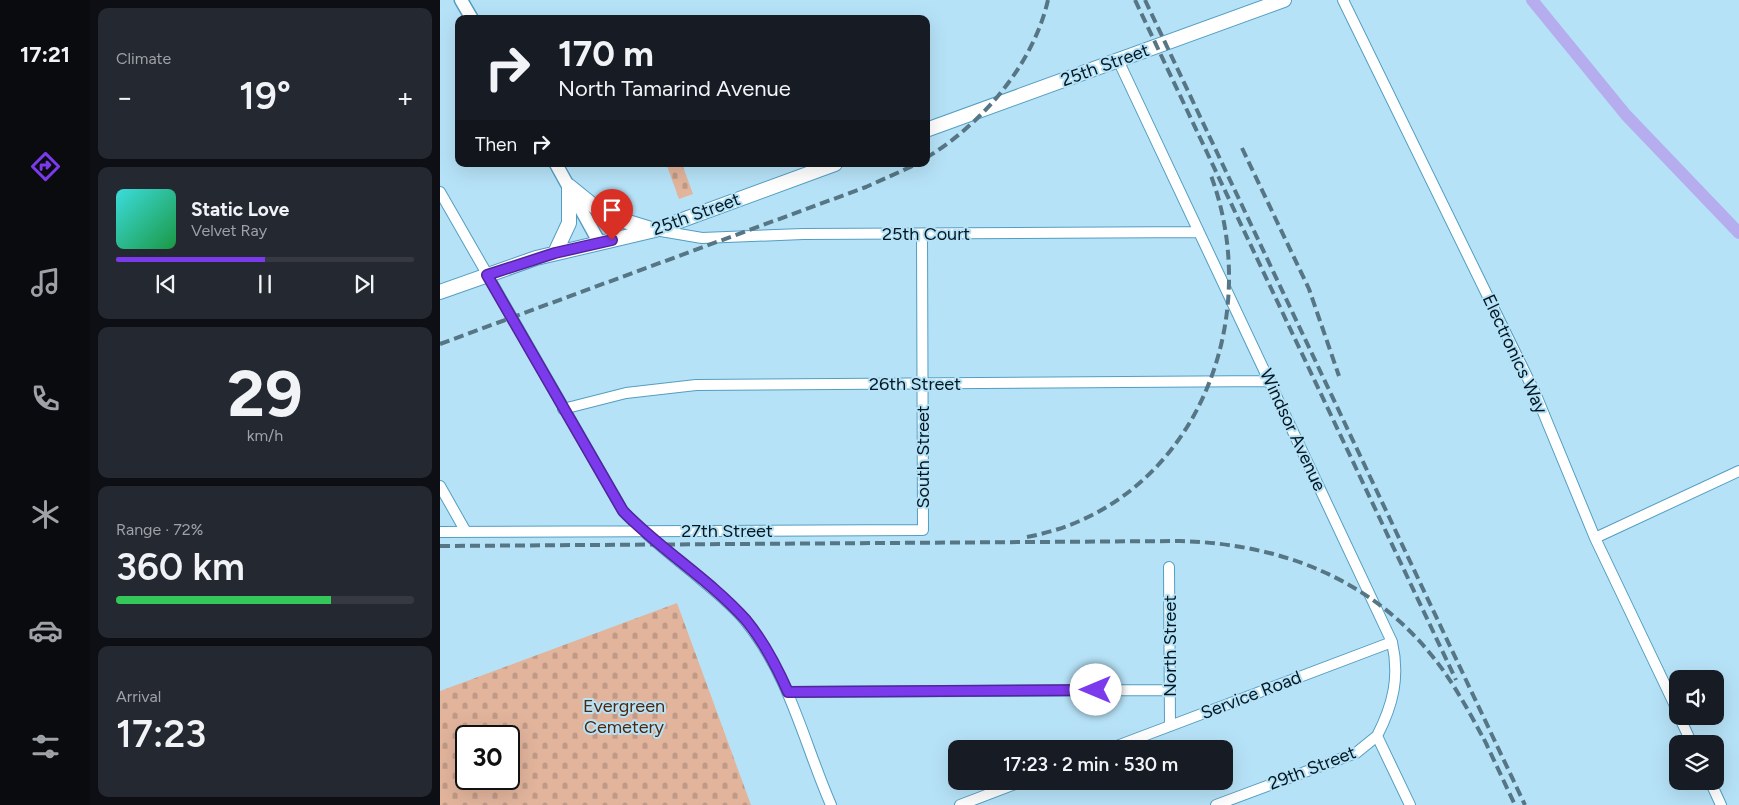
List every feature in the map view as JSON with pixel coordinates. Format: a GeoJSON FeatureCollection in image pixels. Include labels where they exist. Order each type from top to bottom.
{"type":"FeatureCollection","features":[{"type":"Feature","properties":{"kind":"main road","name":"25th Street"},"geometry":{"type":"LineString","coordinates":[[930,129],[1284,0]]}},
{"type":"Feature","properties":{"kind":"main road","name":"25th Street"},"geometry":{"type":"LineString","coordinates":[[440,292],[555,253],[654,230],[827,167]]}},
{"type":"Feature","properties":{"kind":"main road"},"geometry":{"type":"LineString","coordinates":[[569,186],[605,215],[654,230]]}},
{"type":"Feature","properties":{"kind":"main road"},"geometry":{"type":"LineString","coordinates":[[555,253],[569,223],[569,186]]}},
{"type":"Feature","properties":{"kind":"street"},"geometry":{"type":"LineString","coordinates":[[461,0],[470,15]]}},
{"type":"Feature","properties":{"kind":"street","name":"Electronics Way"},"geometry":{"type":"LineString","coordinates":[[1342,0],[1536,395],[1596,538],[1669,693]]}},
{"type":"Feature","properties":{"kind":"street","name":"Windsor Avenue"},"geometry":{"type":"LineString","coordinates":[[1118,60],[1392,642],[1397,667],[1395,687],[1387,716],[1377,736]]}},
{"type":"Feature","properties":{"kind":"street"},"geometry":{"type":"LineString","coordinates":[[558,167],[599,242]]}},
{"type":"Feature","properties":{"kind":"street"},"geometry":{"type":"LineString","coordinates":[[440,192],[623,511],[642,531],[726,600],[746,621],[774,662],[788,692],[831,805]]}},
{"type":"Feature","properties":{"kind":"street","name":"25th Court"},"geometry":{"type":"LineString","coordinates":[[654,230],[702,238],[803,234],[1199,232]]}},
{"type":"Feature","properties":{"kind":"street","name":"South Street"},"geometry":{"type":"LineString","coordinates":[[922,234],[924,530]]}},
{"type":"Feature","properties":{"kind":"street","name":"26th Street"},"geometry":{"type":"LineString","coordinates":[[563,409],[626,393],[661,388],[1270,382]]}},
{"type":"Feature","properties":{"kind":"street"},"geometry":{"type":"LineString","coordinates":[[1596,538],[1739,471]]}},
{"type":"Feature","properties":{"kind":"street"},"geometry":{"type":"LineString","coordinates":[[440,486],[466,532]]}},
{"type":"Feature","properties":{"kind":"street","name":"27th Street"},"geometry":{"type":"LineString","coordinates":[[440,532],[924,530]]}},
{"type":"Feature","properties":{"kind":"street","name":"North Street"},"geometry":{"type":"LineString","coordinates":[[1169,567],[1170,726]]}},
{"type":"Feature","properties":{"kind":"street","name":"Service Road"},"geometry":{"type":"LineString","coordinates":[[1133,740],[1392,642]]}},
{"type":"Feature","properties":{"kind":"street"},"geometry":{"type":"LineString","coordinates":[[788,692],[1170,690]]}},
{"type":"Feature","properties":{"kind":"street"},"geometry":{"type":"LineString","coordinates":[[1377,736],[1410,805]]}},
{"type":"Feature","properties":{"kind":"street","name":"29th Street"},"geometry":{"type":"LineString","coordinates":[[1216,805],[1356,753],[1377,736]]}},
{"type":"Feature","properties":{"kind":"street"},"geometry":{"type":"LineString","coordinates":[[960,805],[999,790]]}},
{"type":"Feature","properties":{"kind":"street"},"geometry":{"type":"LineString","coordinates":[[1714,790],[1721,805]]}},
{"type":"Feature","properties":{"kind":"green space"},"geometry":{"type":"Polygon","coordinates":[[[667,167],[683,167],[693,194],[679,199],[667,167]]]}},
{"type":"Feature","properties":{"kind":"green space","name":"Evergreen Cemetery"},"geometry":{"type":"Polygon","coordinates":[[[677,603],[751,805],[440,805],[440,691],[677,603]]]}},
{"type":"Feature","properties":{"kind":"waterway"},"geometry":{"type":"LineString","coordinates":[[1532,0],[1626,115],[1739,233]]}},
{"type":"Feature","properties":{"kind":"railway"},"geometry":{"type":"LineString","coordinates":[[930,155],[967,128],[1002,91],[1018,70],[1041,24],[1048,0]]}},
{"type":"Feature","properties":{"kind":"railway"},"geometry":{"type":"LineString","coordinates":[[1135,0],[1456,680]]}},
{"type":"Feature","properties":{"kind":"railway"},"geometry":{"type":"LineString","coordinates":[[1145,0],[1525,805]]}},
{"type":"Feature","properties":{"kind":"railway"},"geometry":{"type":"LineString","coordinates":[[1242,148],[1309,289],[1339,376]]}},
{"type":"Feature","properties":{"kind":"railway"},"geometry":{"type":"LineString","coordinates":[[440,344],[866,187],[910,167]]}},
{"type":"Feature","properties":{"kind":"railway"},"geometry":{"type":"LineString","coordinates":[[1027,537],[1085,519],[1134,488],[1173,447],[1202,399],[1221,345],[1229,288],[1225,230],[1210,173]]}},
{"type":"Feature","properties":{"kind":"railway"},"geometry":{"type":"LineString","coordinates":[[440,546],[1180,541],[1220,544],[1258,550],[1294,560],[1329,574],[1362,592],[1392,615],[1420,642],[1445,673],[1487,745]]}},
{"type":"Feature","properties":{"kind":"railway"},"geometry":{"type":"LineString","coordinates":[[1484,739],[1515,805]]}},
{"type":"Feature","properties":{"kind":"route"},"geometry":{"type":"LineString","coordinates":[[612,240],[555,253],[487,275],[623,511],[658,545],[726,600],[746,621],[764,645],[788,692],[1096,690]]}}]}
